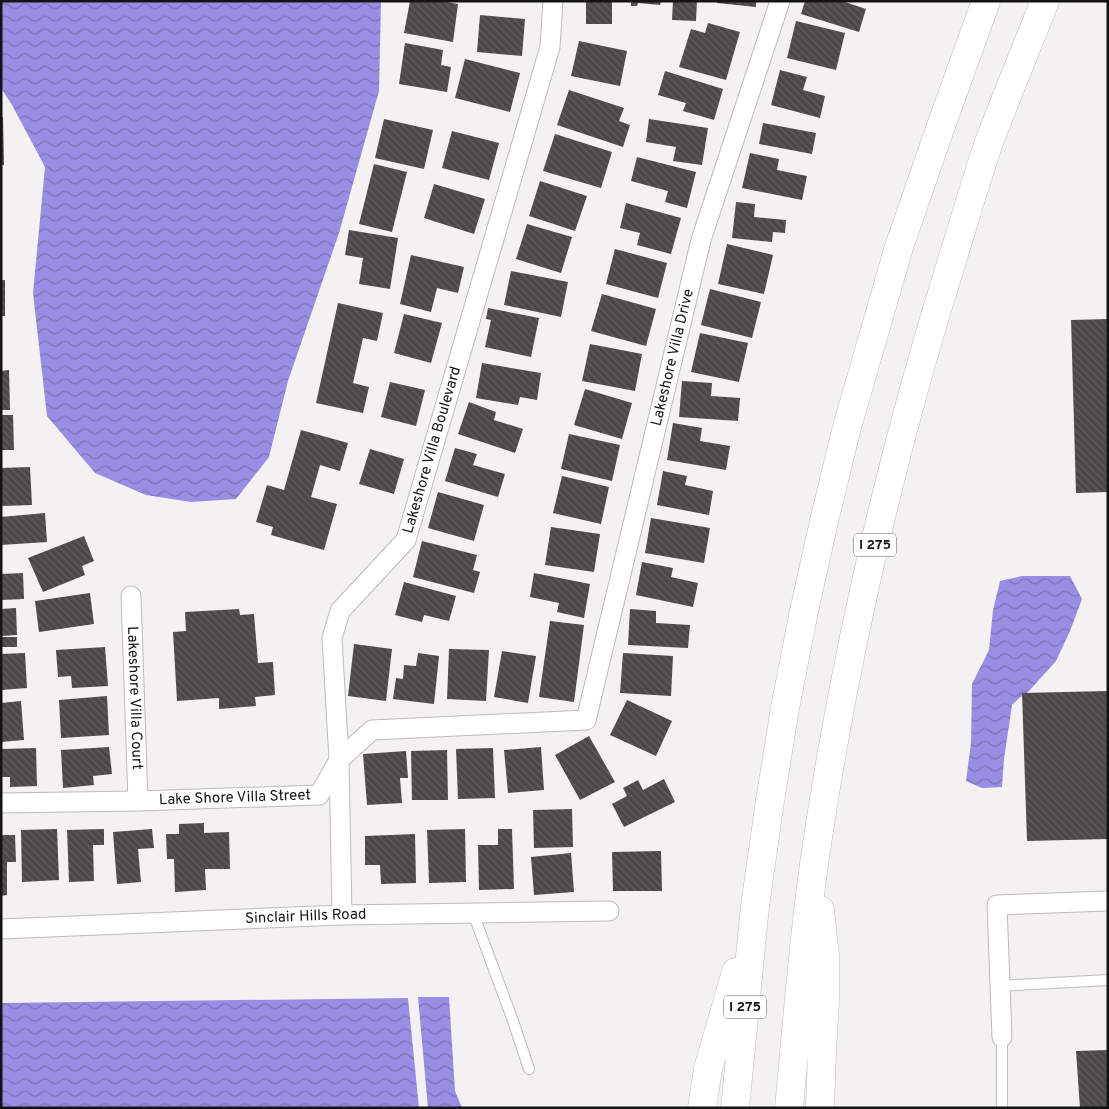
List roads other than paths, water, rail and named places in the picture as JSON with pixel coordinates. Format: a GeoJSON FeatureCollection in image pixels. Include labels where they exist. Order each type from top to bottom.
{"type":"FeatureCollection","features":[{"type":"Feature","properties":{"kind":"highway","name":"I 275"},"geometry":{"type":"LineString","coordinates":[[735,1108],[755,906],[770,801],[785,708],[821,536],[847,427],[899,247],[986,1]]}},
{"type":"Feature","properties":{"kind":"highway","name":"I 275"},"geometry":{"type":"LineString","coordinates":[[789,1108],[808,908],[815,856],[840,709],[870,565],[913,390],[988,145],[1045,1]]}},
{"type":"Feature","properties":{"kind":"highway"},"geometry":{"type":"LineString","coordinates":[[815,856],[825,955],[820,1108]]}},
{"type":"Feature","properties":{"kind":"highway"},"geometry":{"type":"LineString","coordinates":[[702,1108],[708,1069],[755,906]]}},
{"type":"Feature","properties":{"kind":"street","name":"Lakeshore Villa Boulevard"},"geometry":{"type":"LineString","coordinates":[[342,915],[339,760],[332,638],[340,610],[406,540],[550,46],[553,1]]}},
{"type":"Feature","properties":{"kind":"street","name":"Lakeshore Villa Drive"},"geometry":{"type":"LineString","coordinates":[[586,720],[701,240],[780,1]]}},
{"type":"Feature","properties":{"kind":"street","name":"Lakeshore Villa Court"},"geometry":{"type":"LineString","coordinates":[[130,596],[138,801]]}},
{"type":"Feature","properties":{"kind":"street","name":"Lake Shore Villa Street"},"geometry":{"type":"LineString","coordinates":[[1,803],[319,795],[339,760],[372,730],[586,720]]}},
{"type":"Feature","properties":{"kind":"street"},"geometry":{"type":"LineString","coordinates":[[1002,1037],[997,905],[1108,901]]}},
{"type":"Feature","properties":{"kind":"street","name":"Sinclair Hills Road"},"geometry":{"type":"LineString","coordinates":[[1,929],[342,915],[609,911]]}},
{"type":"Feature","properties":{"kind":"lane"},"geometry":{"type":"LineString","coordinates":[[473,913],[529,1069]]}},
{"type":"Feature","properties":{"kind":"lane"},"geometry":{"type":"LineString","coordinates":[[999,986],[1108,980]]}},
{"type":"Feature","properties":{"kind":"lane"},"geometry":{"type":"LineString","coordinates":[[1002,1037],[1002,1108]]}},
{"type":"Feature","properties":{"kind":"water"},"geometry":{"type":"Polygon","coordinates":[[[1,1],[381,1],[379,91],[339,233],[288,381],[269,457],[236,499],[191,502],[146,495],[95,473],[47,416],[33,293],[45,167],[1,88],[1,1]]]}},
{"type":"Feature","properties":{"kind":"water"},"geometry":{"type":"Polygon","coordinates":[[[1022,576],[1070,576],[1082,599],[1056,661],[1029,691],[1012,705],[1002,787],[982,788],[966,781],[971,743],[972,684],[989,650],[993,610],[1000,581],[1022,576]]]}},
{"type":"Feature","properties":{"kind":"water"},"geometry":{"type":"Polygon","coordinates":[[[418,997],[449,997],[455,1091],[462,1108],[428,1108],[418,997]]]}},
{"type":"Feature","properties":{"kind":"water"},"geometry":{"type":"Polygon","coordinates":[[[408,998],[419,1108],[1,1108],[1,1003],[408,998]]]}}]}
